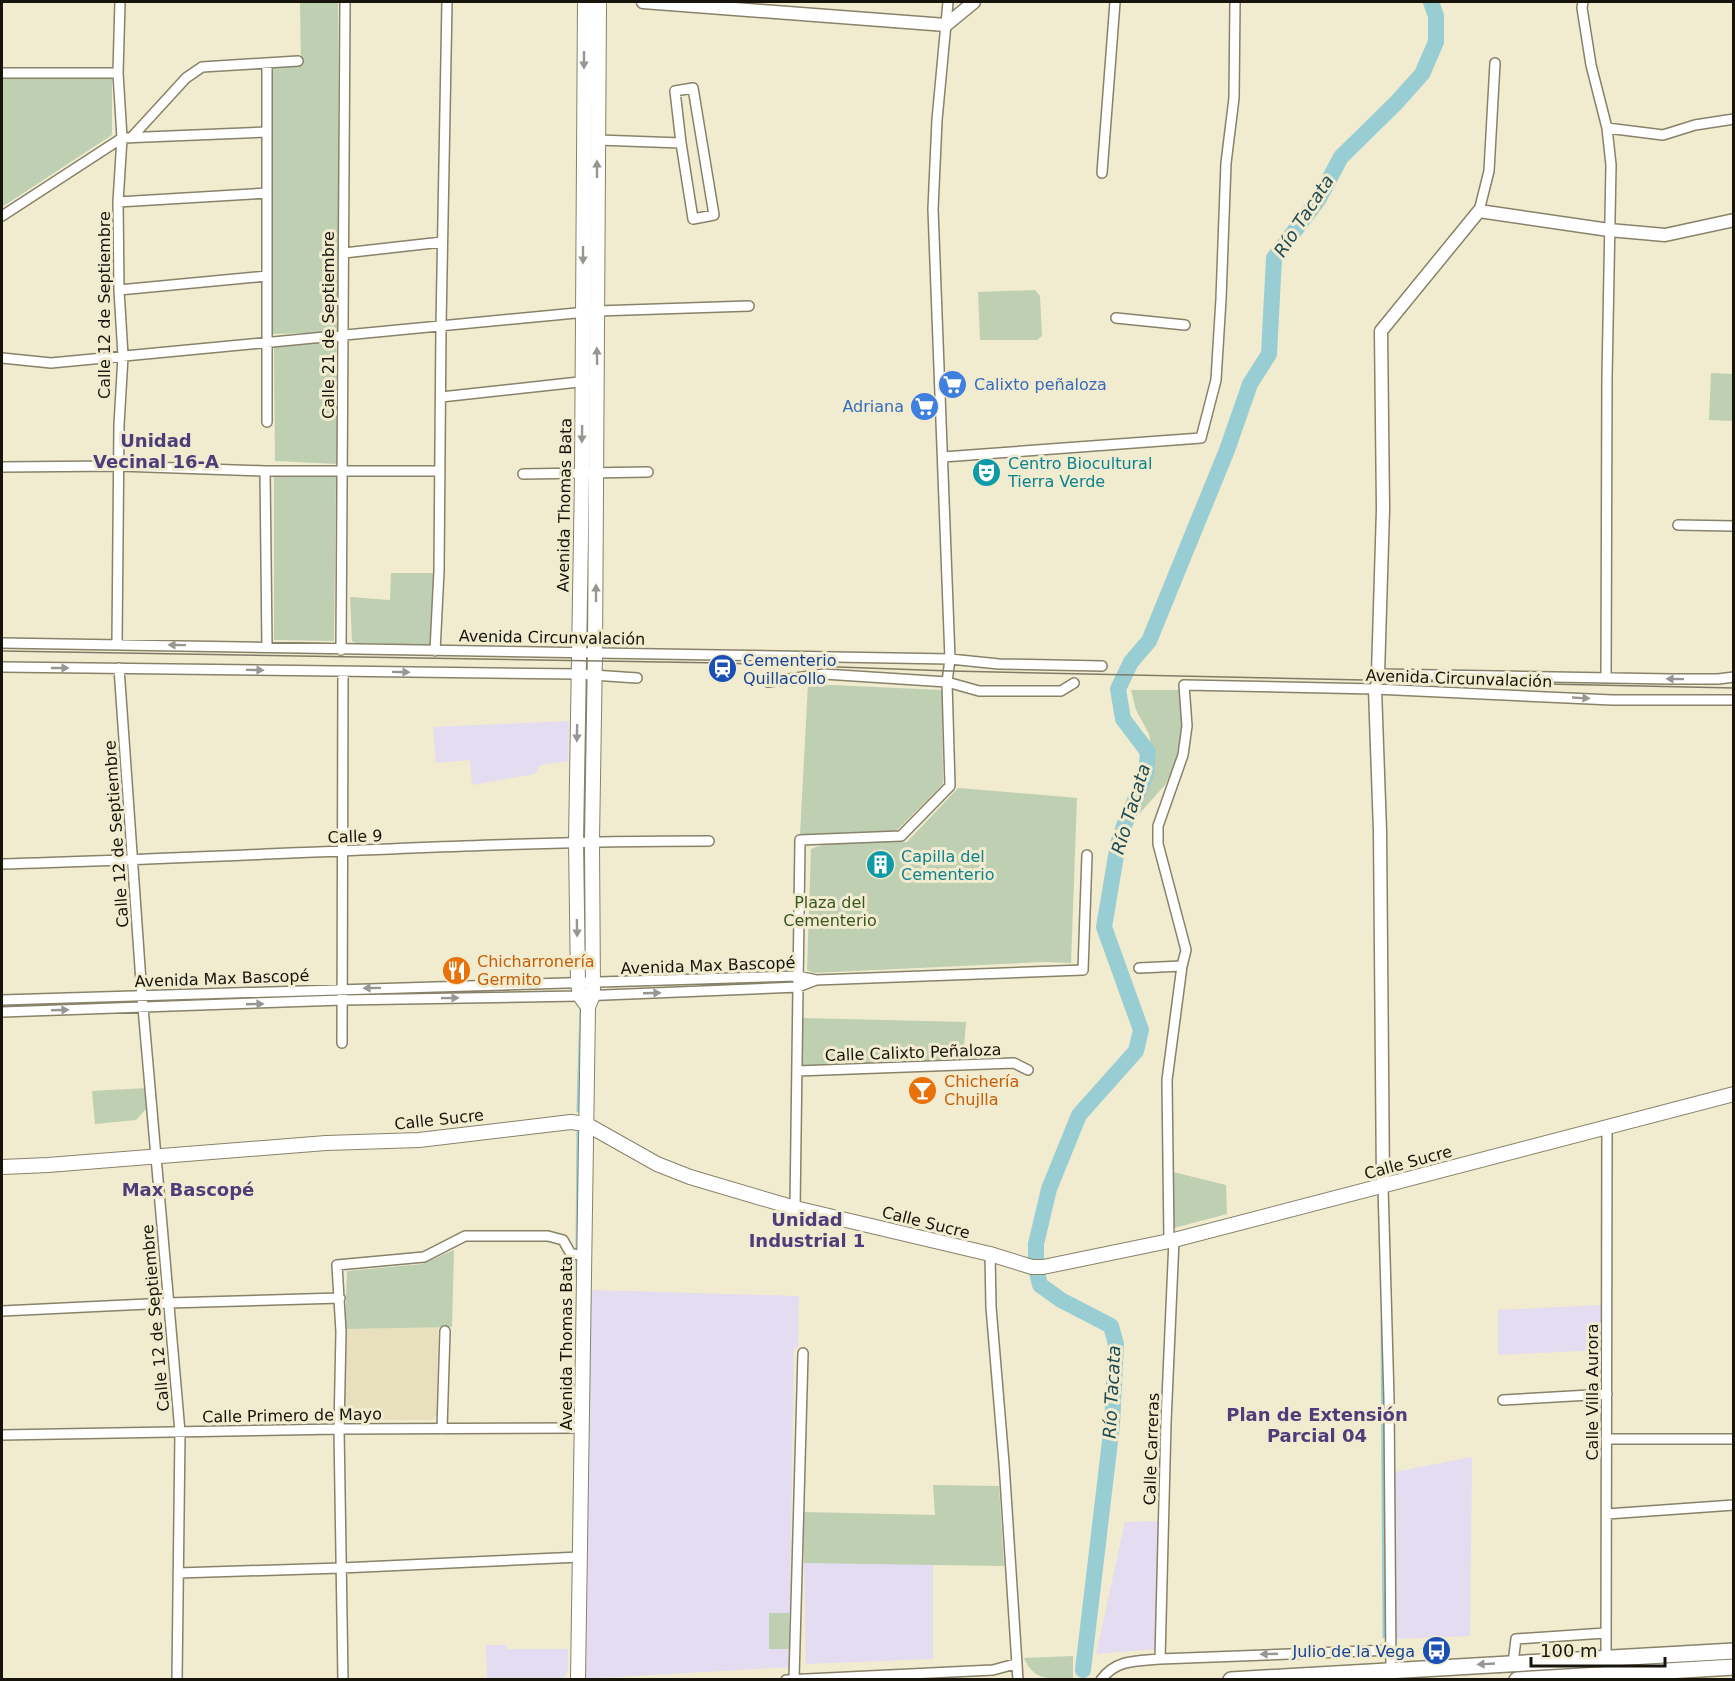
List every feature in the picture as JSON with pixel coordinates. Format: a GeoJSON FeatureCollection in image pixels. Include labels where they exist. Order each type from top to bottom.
{"type":"FeatureCollection","features":[{"type":"Feature","properties":{"kind":"highway"},"geometry":{"type":"LineString","coordinates":[[1231,1680],[1734,1651]]}},
{"type":"Feature","properties":{"kind":"highway"},"geometry":{"type":"LineString","coordinates":[[1517,1680],[1610,1677],[1734,1667]]}},
{"type":"Feature","properties":{"kind":"main road","name":"Avenida Thomas Bata"},"geometry":{"type":"LineString","coordinates":[[585,2],[582,474],[576,842],[586,993]]}},
{"type":"Feature","properties":{"kind":"main road","name":"Avenida Thomas Bata"},"geometry":{"type":"LineString","coordinates":[[578,1680],[586,993],[596,652],[598,2]]}},
{"type":"Feature","properties":{"kind":"main road","name":"Calle Sucre"},"geometry":{"type":"LineString","coordinates":[[2,1167],[326,1143],[419,1140],[571,1122],[586,1124],[668,1168],[690,1177],[795,1208],[1038,1267],[1172,1240],[1734,1094]]}},
{"type":"Feature","properties":{"kind":"street","name":"Calle 12 de Septiembre"},"geometry":{"type":"LineString","coordinates":[[117,644],[123,356],[119,290],[118,202],[127,138],[118,73],[120,2]]}},
{"type":"Feature","properties":{"kind":"street","name":"Calle 21 de Septiembre"},"geometry":{"type":"LineString","coordinates":[[341,650],[345,2]]}},
{"type":"Feature","properties":{"kind":"street"},"geometry":{"type":"LineString","coordinates":[[435,651],[439,571],[447,2]]}},
{"type":"Feature","properties":{"kind":"street"},"geometry":{"type":"LineString","coordinates":[[643,2],[784,7],[946,25],[974,2]]}},
{"type":"Feature","properties":{"kind":"street"},"geometry":{"type":"LineString","coordinates":[[795,1208],[801,904],[800,840],[901,836],[950,786],[947,682],[950,659],[933,203],[937,120],[948,2]]}},
{"type":"Feature","properties":{"kind":"street"},"geometry":{"type":"LineString","coordinates":[[1102,172],[1115,2]]}},
{"type":"Feature","properties":{"kind":"street"},"geometry":{"type":"LineString","coordinates":[[943,457],[1201,438],[1216,380],[1226,163],[1234,98],[1234,2]]}},
{"type":"Feature","properties":{"kind":"street"},"geometry":{"type":"LineString","coordinates":[[1583,2],[1591,65],[1607,128],[1611,165],[1606,677]]}},
{"type":"Feature","properties":{"kind":"street"},"geometry":{"type":"LineString","coordinates":[[2,216],[127,138],[186,78],[202,67],[298,61]]}},
{"type":"Feature","properties":{"kind":"street"},"geometry":{"type":"LineString","coordinates":[[267,63],[267,422]]}},
{"type":"Feature","properties":{"kind":"street"},"geometry":{"type":"LineString","coordinates":[[1391,1670],[1389,1399],[1383,1186],[1380,831],[1376,689],[1383,509],[1381,331],[1479,211],[1489,171],[1495,63]]}},
{"type":"Feature","properties":{"kind":"street"},"geometry":{"type":"LineString","coordinates":[[2,73],[118,73]]}},
{"type":"Feature","properties":{"kind":"street"},"geometry":{"type":"LineString","coordinates":[[693,87],[714,215],[693,219],[681,143],[675,91],[693,87]]}},
{"type":"Feature","properties":{"kind":"street"},"geometry":{"type":"LineString","coordinates":[[1607,128],[1663,135],[1695,125],[1734,119]]}},
{"type":"Feature","properties":{"kind":"street"},"geometry":{"type":"LineString","coordinates":[[127,138],[267,132]]}},
{"type":"Feature","properties":{"kind":"street"},"geometry":{"type":"LineString","coordinates":[[598,140],[681,143]]}},
{"type":"Feature","properties":{"kind":"street"},"geometry":{"type":"LineString","coordinates":[[118,202],[267,193]]}},
{"type":"Feature","properties":{"kind":"street"},"geometry":{"type":"LineString","coordinates":[[1479,211],[1610,230],[1665,235],[1734,220]]}},
{"type":"Feature","properties":{"kind":"street"},"geometry":{"type":"LineString","coordinates":[[344,253],[442,242]]}},
{"type":"Feature","properties":{"kind":"street"},"geometry":{"type":"LineString","coordinates":[[119,290],[267,276]]}},
{"type":"Feature","properties":{"kind":"street"},"geometry":{"type":"LineString","coordinates":[[2,358],[51,363],[597,311],[750,306]]}},
{"type":"Feature","properties":{"kind":"street"},"geometry":{"type":"LineString","coordinates":[[1116,318],[1185,325]]}},
{"type":"Feature","properties":{"kind":"street"},"geometry":{"type":"LineString","coordinates":[[441,397],[597,380]]}},
{"type":"Feature","properties":{"kind":"street"},"geometry":{"type":"LineString","coordinates":[[2,467],[119,466],[266,471],[440,471]]}},
{"type":"Feature","properties":{"kind":"street"},"geometry":{"type":"LineString","coordinates":[[266,471],[267,647]]}},
{"type":"Feature","properties":{"kind":"street"},"geometry":{"type":"LineString","coordinates":[[523,474],[648,472]]}},
{"type":"Feature","properties":{"kind":"street"},"geometry":{"type":"LineString","coordinates":[[1678,525],[1734,526]]}},
{"type":"Feature","properties":{"kind":"street","name":"Avenida Circunvalación"},"geometry":{"type":"LineString","coordinates":[[2,643],[950,659],[999,664],[1102,666]]}},
{"type":"Feature","properties":{"kind":"street"},"geometry":{"type":"LineString","coordinates":[[2,668],[578,674],[638,678]]}},
{"type":"Feature","properties":{"kind":"street","name":"Calle 12 de Septiembre"},"geometry":{"type":"LineString","coordinates":[[119,668],[142,996],[180,1432],[177,1680]]}},
{"type":"Feature","properties":{"kind":"street"},"geometry":{"type":"LineString","coordinates":[[342,1043],[343,672]]}},
{"type":"Feature","properties":{"kind":"street"},"geometry":{"type":"LineString","coordinates":[[768,682],[824,674],[947,682],[979,691],[1061,691],[1074,683]]}},
{"type":"Feature","properties":{"kind":"street","name":"Avenida Circunvalación"},"geometry":{"type":"LineString","coordinates":[[1378,674],[1718,679],[1734,677]]}},
{"type":"Feature","properties":{"kind":"street","name":"Avenida Circunvalación"},"geometry":{"type":"LineString","coordinates":[[1184,685],[1376,689],[1612,700],[1734,700]]}},
{"type":"Feature","properties":{"kind":"street","name":"Calle Carreras"},"geometry":{"type":"LineString","coordinates":[[1160,1659],[1172,1240],[1167,1080],[1186,950],[1158,844],[1158,826],[1183,755],[1187,726],[1184,685]]}},
{"type":"Feature","properties":{"kind":"street","name":"Calle 9"},"geometry":{"type":"LineString","coordinates":[[2,864],[592,841],[710,841]]}},
{"type":"Feature","properties":{"kind":"street"},"geometry":{"type":"LineString","coordinates":[[816,980],[1083,970],[1087,855]]}},
{"type":"Feature","properties":{"kind":"street"},"geometry":{"type":"LineString","coordinates":[[1139,968],[1182,966]]}},
{"type":"Feature","properties":{"kind":"street","name":"Avenida Max Bascopé"},"geometry":{"type":"LineString","coordinates":[[2,1000],[343,989],[586,993],[798,975],[816,980]]}},
{"type":"Feature","properties":{"kind":"street","name":"Avenida Max Bascopé"},"geometry":{"type":"LineString","coordinates":[[2,1012],[798,987],[816,980]]}},
{"type":"Feature","properties":{"kind":"street","name":"Calle Calixto Peñaloza"},"geometry":{"type":"LineString","coordinates":[[797,1071],[1014,1063],[1028,1070]]}},
{"type":"Feature","properties":{"kind":"street","name":"Calle Villa Aurora"},"geometry":{"type":"LineString","coordinates":[[1606,1658],[1607,1127]]}},
{"type":"Feature","properties":{"kind":"street"},"geometry":{"type":"LineString","coordinates":[[343,1680],[339,1429],[340,1298],[337,1265],[424,1257],[465,1236],[548,1236],[563,1240],[571,1254],[584,1255]]}},
{"type":"Feature","properties":{"kind":"street"},"geometry":{"type":"LineString","coordinates":[[990,1254],[991,1307],[1005,1475],[1018,1680]]}},
{"type":"Feature","properties":{"kind":"street"},"geometry":{"type":"LineString","coordinates":[[2,1311],[340,1298]]}},
{"type":"Feature","properties":{"kind":"street"},"geometry":{"type":"LineString","coordinates":[[442,1429],[445,1332]]}},
{"type":"Feature","properties":{"kind":"street"},"geometry":{"type":"LineString","coordinates":[[794,1679],[802,1353]]}},
{"type":"Feature","properties":{"kind":"street"},"geometry":{"type":"LineString","coordinates":[[1503,1400],[1607,1394]]}},
{"type":"Feature","properties":{"kind":"street","name":"Calle Primero de Mayo"},"geometry":{"type":"LineString","coordinates":[[2,1435],[339,1429],[582,1428]]}},
{"type":"Feature","properties":{"kind":"street"},"geometry":{"type":"LineString","coordinates":[[1606,1439],[1734,1439]]}},
{"type":"Feature","properties":{"kind":"street"},"geometry":{"type":"LineString","coordinates":[[1607,1514],[1734,1505]]}},
{"type":"Feature","properties":{"kind":"street"},"geometry":{"type":"LineString","coordinates":[[178,1573],[580,1557]]}},
{"type":"Feature","properties":{"kind":"street"},"geometry":{"type":"LineString","coordinates":[[1513,1663],[1516,1639],[1605,1633]]}},
{"type":"Feature","properties":{"kind":"street"},"geometry":{"type":"LineString","coordinates":[[1101,1680],[1112,1668],[1123,1662],[1391,1650]]}},
{"type":"Feature","properties":{"kind":"street"},"geometry":{"type":"LineString","coordinates":[[786,1680],[993,1670],[1016,1664]]}},
{"type":"Feature","properties":{"kind":"shaded area"},"geometry":{"type":"Polygon","coordinates":[[[569,721],[568,761],[541,765],[534,774],[472,785],[470,760],[436,763],[433,727],[569,721]]]}},
{"type":"Feature","properties":{"kind":"shaded area"},"geometry":{"type":"Polygon","coordinates":[[[589,1290],[799,1296],[798,1348],[794,1348],[789,1667],[583,1679],[589,1290]]]}},
{"type":"Feature","properties":{"kind":"shaded area"},"geometry":{"type":"Polygon","coordinates":[[[1601,1305],[1601,1350],[1498,1355],[1498,1310],[1601,1305]]]}},
{"type":"Feature","properties":{"kind":"shaded area"},"geometry":{"type":"Polygon","coordinates":[[[438,1327],[437,1415],[432,1420],[351,1420],[345,1415],[345,1329],[438,1327]]]}},
{"type":"Feature","properties":{"kind":"shaded area"},"geometry":{"type":"Polygon","coordinates":[[[1472,1457],[1470,1636],[1396,1639],[1394,1472],[1472,1457]]]}},
{"type":"Feature","properties":{"kind":"shaded area"},"geometry":{"type":"Polygon","coordinates":[[[1158,1521],[1156,1649],[1096,1654],[1125,1522],[1158,1521]]]}},
{"type":"Feature","properties":{"kind":"shaded area"},"geometry":{"type":"Polygon","coordinates":[[[804,1563],[933,1563],[933,1659],[806,1664],[804,1563]]]}},
{"type":"Feature","properties":{"kind":"shaded area"},"geometry":{"type":"Polygon","coordinates":[[[486,1645],[507,1645],[507,1649],[568,1649],[568,1671],[563,1679],[487,1679],[486,1645]]]}},
{"type":"Feature","properties":{"kind":"green space"},"geometry":{"type":"Polygon","coordinates":[[[300,2],[338,2],[338,332],[273,334],[272,66],[301,66],[300,2]]]}},
{"type":"Feature","properties":{"kind":"green space"},"geometry":{"type":"Polygon","coordinates":[[[2,78],[112,78],[112,135],[2,207],[2,78]]]}},
{"type":"Feature","properties":{"kind":"green space"},"geometry":{"type":"Polygon","coordinates":[[[1035,290],[1040,296],[1042,336],[1037,340],[980,340],[978,292],[1035,290]]]}},
{"type":"Feature","properties":{"kind":"green space"},"geometry":{"type":"Polygon","coordinates":[[[336,341],[338,464],[275,461],[274,347],[336,341]]]}},
{"type":"Feature","properties":{"kind":"green space"},"geometry":{"type":"Polygon","coordinates":[[[1711,373],[1733,374],[1733,421],[1709,420],[1711,373]]]}},
{"type":"Feature","properties":{"kind":"green space"},"geometry":{"type":"Polygon","coordinates":[[[274,477],[336,477],[334,641],[274,640],[274,477]]]}},
{"type":"Feature","properties":{"kind":"green space"},"geometry":{"type":"Polygon","coordinates":[[[391,573],[435,573],[431,645],[352,641],[350,597],[390,600],[391,573]]]}},
{"type":"Feature","properties":{"kind":"green space"},"geometry":{"type":"Polygon","coordinates":[[[808,684],[942,690],[943,784],[896,831],[800,835],[808,684]]]}},
{"type":"Feature","properties":{"kind":"green space"},"geometry":{"type":"Polygon","coordinates":[[[1131,690],[1180,690],[1184,731],[1176,762],[1165,785],[1139,814],[1154,763],[1149,734],[1136,710],[1131,690]]]}},
{"type":"Feature","properties":{"kind":"green space","name":"Plaza del Cementerio"},"geometry":{"type":"Polygon","coordinates":[[[958,788],[1077,798],[1071,963],[1042,962],[813,973],[807,970],[811,849],[846,842],[907,842],[958,788]]]}},
{"type":"Feature","properties":{"kind":"green space"},"geometry":{"type":"Polygon","coordinates":[[[803,1018],[966,1022],[963,1060],[803,1066],[803,1018]]]}},
{"type":"Feature","properties":{"kind":"green space"},"geometry":{"type":"Polygon","coordinates":[[[147,1088],[146,1109],[136,1120],[95,1124],[92,1091],[147,1088]]]}},
{"type":"Feature","properties":{"kind":"green space"},"geometry":{"type":"Polygon","coordinates":[[[1173,1172],[1226,1185],[1227,1214],[1174,1228],[1173,1172]]]}},
{"type":"Feature","properties":{"kind":"green space"},"geometry":{"type":"Polygon","coordinates":[[[454,1250],[452,1327],[345,1329],[347,1271],[422,1264],[454,1250]]]}},
{"type":"Feature","properties":{"kind":"green space"},"geometry":{"type":"Polygon","coordinates":[[[933,1485],[999,1486],[1004,1566],[804,1563],[803,1512],[935,1515],[933,1485]]]}},
{"type":"Feature","properties":{"kind":"green space"},"geometry":{"type":"Polygon","coordinates":[[[769,1613],[789,1613],[790,1649],[769,1649],[769,1613]]]}},
{"type":"Feature","properties":{"kind":"green space"},"geometry":{"type":"Polygon","coordinates":[[[1073,1656],[1073,1678],[1050,1678],[1038,1675],[1032,1671],[1024,1658],[1073,1656]]]}},
{"type":"Feature","properties":{"kind":"waterway","name":"Río Tacata"},"geometry":{"type":"LineString","coordinates":[[1083,1670],[1112,1424],[1116,1344],[1111,1326],[1061,1300],[1040,1285],[1036,1268],[1036,1244],[1049,1189],[1079,1115],[1136,1051],[1141,1030],[1104,927],[1118,844],[1146,774],[1148,752],[1123,719],[1118,689],[1131,662],[1149,641],[1227,450],[1250,384],[1269,354],[1274,258],[1318,200],[1341,157],[1422,74],[1436,42],[1436,16],[1431,2]]}},
{"type":"Feature","properties":{"kind":"waterway"},"geometry":{"type":"LineString","coordinates":[[578,1111],[581,1007]]}},
{"type":"Feature","properties":{"kind":"waterway"},"geometry":{"type":"LineString","coordinates":[[577,1249],[578,1132]]}},
{"type":"Feature","properties":{"kind":"waterway"},"geometry":{"type":"LineString","coordinates":[[577,1260],[577,1276]]}},
{"type":"Feature","properties":{"kind":"waterway"},"geometry":{"type":"LineString","coordinates":[[1382,1321],[1384,1637]]}},
{"type":"Feature","properties":{"kind":"waterway"},"geometry":{"type":"LineString","coordinates":[[574,1523],[575,1449]]}},
{"type":"Feature","properties":{"kind":"tram line"},"geometry":{"type":"LineString","coordinates":[[2,651],[723,663],[950,671],[1734,688]]}},
{"type":"Feature","properties":{"kind":"place","name":"Calixto peñaloza"},"geometry":{"type":"Point","coordinates":[953,384]}},
{"type":"Feature","properties":{"kind":"place","name":"Adriana"},"geometry":{"type":"Point","coordinates":[925,406]}},
{"type":"Feature","properties":{"kind":"place","name":"Centro Biocultural Tierra Verde"},"geometry":{"type":"Point","coordinates":[987,472]}},
{"type":"Feature","properties":{"kind":"place","name":"Cementerio Quillacollo"},"geometry":{"type":"Point","coordinates":[722,669]}},
{"type":"Feature","properties":{"kind":"place","name":"Capilla del Cementerio"},"geometry":{"type":"Point","coordinates":[880,865]}},
{"type":"Feature","properties":{"kind":"place","name":"Chicharronería Germito"},"geometry":{"type":"Point","coordinates":[456,970]}},
{"type":"Feature","properties":{"kind":"place","name":"Chichería Chujlla"},"geometry":{"type":"Point","coordinates":[923,1090]}},
{"type":"Feature","properties":{"kind":"place","name":"Julio de la Vega"},"geometry":{"type":"Point","coordinates":[1436,1651]}},
{"type":"Feature","properties":{"kind":"district","name":"Unidad Vecinal 16-A"},"geometry":{"type":"Point","coordinates":[156,451]}},
{"type":"Feature","properties":{"kind":"district","name":"Max Bascopé"},"geometry":{"type":"Point","coordinates":[188,1190]}},
{"type":"Feature","properties":{"kind":"district","name":"Unidad Industrial 1"},"geometry":{"type":"Point","coordinates":[807,1230]}},
{"type":"Feature","properties":{"kind":"district","name":"Plan de Extensión Parcial 04"},"geometry":{"type":"Point","coordinates":[1317,1425]}}]}
